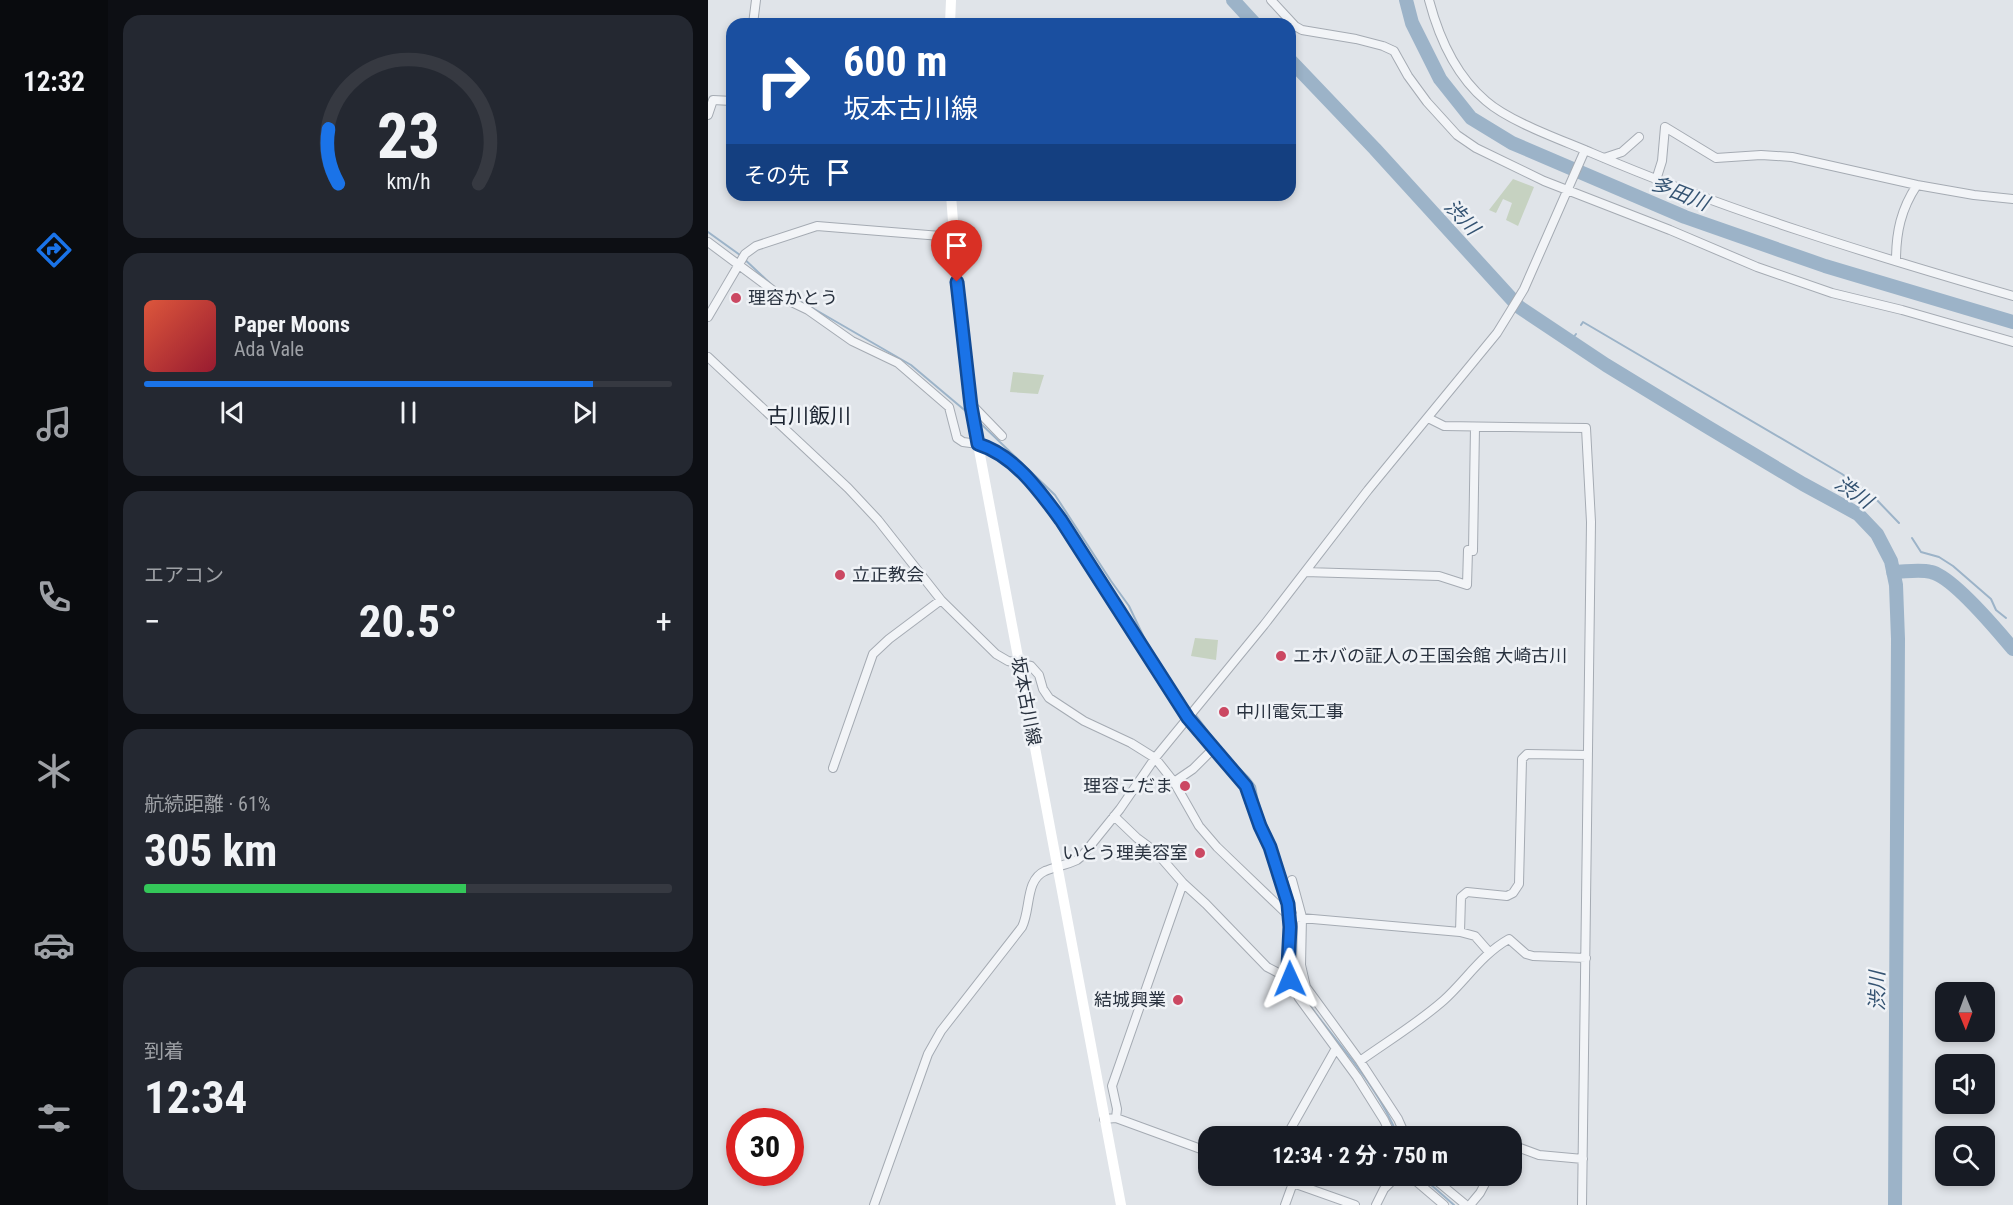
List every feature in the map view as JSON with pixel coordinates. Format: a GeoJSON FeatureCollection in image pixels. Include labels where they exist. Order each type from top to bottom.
{"type":"FeatureCollection","features":[{"type":"Feature","properties":{"kind":"main road"},"geometry":{"type":"LineString","coordinates":[[950,18],[951,0]]}},
{"type":"Feature","properties":{"kind":"main road","name":"坂本古川線"},"geometry":{"type":"LineString","coordinates":[[951,201],[953,237],[974,423],[1121,1205]]}},
{"type":"Feature","properties":{"kind":"street"},"geometry":{"type":"LineString","coordinates":[[754,18],[756,0]]}},
{"type":"Feature","properties":{"kind":"street"},"geometry":{"type":"LineString","coordinates":[[1270,0],[1287,18]]}},
{"type":"Feature","properties":{"kind":"street"},"geometry":{"type":"LineString","coordinates":[[1429,0],[1450,56],[1474,89],[1487,102],[1510,117],[1584,152],[1656,180],[1896,261],[2013,296]]}},
{"type":"Feature","properties":{"kind":"street"},"geometry":{"type":"LineString","coordinates":[[1296,27],[1302,30],[1356,39],[1394,51],[1426,102],[1457,135],[1476,148],[1544,181],[1569,188],[1757,267],[1832,293],[1902,310],[2013,342]]}},
{"type":"Feature","properties":{"kind":"street"},"geometry":{"type":"LineString","coordinates":[[708,115],[713,100],[726,101]]}},
{"type":"Feature","properties":{"kind":"street"},"geometry":{"type":"LineString","coordinates":[[1656,180],[1662,161],[1665,127],[1716,158],[1761,155],[1792,157],[1917,185],[2013,199]]}},
{"type":"Feature","properties":{"kind":"street"},"geometry":{"type":"LineString","coordinates":[[1604,158],[1622,152],[1639,137]]}},
{"type":"Feature","properties":{"kind":"street"},"geometry":{"type":"LineString","coordinates":[[874,1205],[928,1054],[941,1031],[1022,927],[1027,918],[1032,883],[1037,876],[1082,856],[1155,758],[1368,490],[1497,333],[1523,292],[1584,152]]}},
{"type":"Feature","properties":{"kind":"street"},"geometry":{"type":"LineString","coordinates":[[1896,261],[1901,216],[1906,202],[1917,185]]}},
{"type":"Feature","properties":{"kind":"street"},"geometry":{"type":"LineString","coordinates":[[708,317],[745,254],[756,246],[822,224],[953,237]]}},
{"type":"Feature","properties":{"kind":"street"},"geometry":{"type":"LineString","coordinates":[[708,242],[783,298],[808,310],[852,341],[898,363],[949,407],[957,438],[997,452],[1042,494],[1189,716],[1213,749],[1246,786],[1296,917],[1288,966],[1290,979],[1299,998],[1357,1077],[1387,1126]]}},
{"type":"Feature","properties":{"kind":"street"},"geometry":{"type":"LineString","coordinates":[[708,357],[848,488],[878,520],[941,600],[996,654],[1008,661],[1030,666],[1036,671],[1045,694],[1049,698],[1084,721],[1131,743],[1155,758],[1174,782],[1204,832],[1296,917],[1460,932],[1475,936],[1489,952]]}},
{"type":"Feature","properties":{"kind":"street"},"geometry":{"type":"LineString","coordinates":[[971,405],[1002,436]]}},
{"type":"Feature","properties":{"kind":"street"},"geometry":{"type":"LineString","coordinates":[[1428,418],[1444,426],[1586,428],[1591,522],[1582,1205]]}},
{"type":"Feature","properties":{"kind":"street"},"geometry":{"type":"LineString","coordinates":[[1305,572],[1439,576],[1467,585],[1468,550],[1473,550],[1475,427]]}},
{"type":"Feature","properties":{"kind":"street"},"geometry":{"type":"LineString","coordinates":[[833,768],[873,654],[941,600]]}},
{"type":"Feature","properties":{"kind":"street"},"geometry":{"type":"LineString","coordinates":[[1174,782],[1193,769],[1213,749]]}},
{"type":"Feature","properties":{"kind":"street"},"geometry":{"type":"LineString","coordinates":[[1460,932],[1461,897],[1464,893],[1507,896],[1513,893],[1520,884],[1522,759],[1527,754],[1588,755]]}},
{"type":"Feature","properties":{"kind":"street"},"geometry":{"type":"LineString","coordinates":[[1114,816],[1156,852],[1183,884],[1206,904],[1266,967],[1290,979]]}},
{"type":"Feature","properties":{"kind":"street"},"geometry":{"type":"LineString","coordinates":[[1292,880],[1301,965],[1306,987],[1360,1061],[1401,1126]]}},
{"type":"Feature","properties":{"kind":"street"},"geometry":{"type":"LineString","coordinates":[[1116,1118],[1117,1109],[1112,1086],[1183,884]]}},
{"type":"Feature","properties":{"kind":"street"},"geometry":{"type":"LineString","coordinates":[[1360,1061],[1424,1016],[1489,952],[1509,939],[1526,954],[1533,956],[1586,958]]}},
{"type":"Feature","properties":{"kind":"street"},"geometry":{"type":"LineString","coordinates":[[1292,1126],[1337,1050],[1347,1044]]}},
{"type":"Feature","properties":{"kind":"street"},"geometry":{"type":"LineString","coordinates":[[1104,1119],[1116,1118],[1198,1148]]}},
{"type":"Feature","properties":{"kind":"street"},"geometry":{"type":"LineString","coordinates":[[1522,1149],[1539,1155],[1583,1159]]}},
{"type":"Feature","properties":{"kind":"street"},"geometry":{"type":"LineString","coordinates":[[1285,1205],[1292,1186]]}},
{"type":"Feature","properties":{"kind":"street"},"geometry":{"type":"LineString","coordinates":[[1301,1186],[1355,1205]]}},
{"type":"Feature","properties":{"kind":"street"},"geometry":{"type":"LineString","coordinates":[[1376,1205],[1387,1186]]}},
{"type":"Feature","properties":{"kind":"street"},"geometry":{"type":"LineString","coordinates":[[1422,1186],[1444,1205]]}},
{"type":"Feature","properties":{"kind":"street"},"geometry":{"type":"LineString","coordinates":[[1444,1186],[1468,1205],[1483,1186]]}},
{"type":"Feature","properties":{"kind":"green space"},"geometry":{"type":"Polygon","coordinates":[[[1513,179],[1534,187],[1518,226],[1506,220],[1512,203],[1503,199],[1496,213],[1489,210],[1513,179]]]}},
{"type":"Feature","properties":{"kind":"green space"},"geometry":{"type":"Polygon","coordinates":[[[1013,372],[1044,375],[1038,394],[1010,392],[1013,372]]]}},
{"type":"Feature","properties":{"kind":"green space"},"geometry":{"type":"Polygon","coordinates":[[[1195,638],[1218,640],[1216,660],[1191,656],[1195,638]]]}},
{"type":"Feature","properties":{"kind":"waterway","name":"渋川"},"geometry":{"type":"LineString","coordinates":[[1233,0],[1250,18]]}},
{"type":"Feature","properties":{"kind":"waterway","name":"多田川"},"geometry":{"type":"LineString","coordinates":[[1406,0],[1412,23],[1440,79],[1471,118],[1512,143],[1685,217],[1825,266],[2013,322]]}},
{"type":"Feature","properties":{"kind":"waterway","name":"渋川"},"geometry":{"type":"LineString","coordinates":[[1296,66],[1519,307],[1606,365],[1803,484],[1858,514],[1877,534],[1891,561],[1896,585],[1898,639],[1895,1205]]}},
{"type":"Feature","properties":{"kind":"waterway"},"geometry":{"type":"LineString","coordinates":[[708,232],[740,255],[775,288],[804,304]]}},
{"type":"Feature","properties":{"kind":"waterway"},"geometry":{"type":"LineString","coordinates":[[809,306],[911,365],[968,413]]}},
{"type":"Feature","properties":{"kind":"waterway"},"geometry":{"type":"LineString","coordinates":[[1581,325],[1583,322],[1842,474],[1874,497],[1899,523]]}},
{"type":"Feature","properties":{"kind":"waterway"},"geometry":{"type":"LineString","coordinates":[[1570,342],[1576,334]]}},
{"type":"Feature","properties":{"kind":"waterway"},"geometry":{"type":"LineString","coordinates":[[977,420],[1055,495],[1129,606],[1150,650],[1181,699],[1191,710]]}},
{"type":"Feature","properties":{"kind":"waterway"},"geometry":{"type":"LineString","coordinates":[[1912,538],[1921,552],[1939,557],[1953,566],[1991,599],[1996,610],[2006,618]]}},
{"type":"Feature","properties":{"kind":"waterway"},"geometry":{"type":"LineString","coordinates":[[1893,572],[1931,572],[1951,583],[2013,649]]}},
{"type":"Feature","properties":{"kind":"waterway"},"geometry":{"type":"LineString","coordinates":[[1195,714],[1225,754],[1255,786],[1259,807],[1278,854],[1296,913],[1295,967],[1297,982],[1303,996],[1368,1081],[1393,1126]]}},
{"type":"Feature","properties":{"kind":"waterway"},"geometry":{"type":"LineString","coordinates":[[1432,1186],[1454,1205]]}},
{"type":"Feature","properties":{"kind":"place","name":"理容かとう"},"geometry":{"type":"Point","coordinates":[736,298]}},
{"type":"Feature","properties":{"kind":"place","name":"立正教会"},"geometry":{"type":"Point","coordinates":[840,575]}},
{"type":"Feature","properties":{"kind":"place","name":"エホバの証人の王国会館 大崎古川"},"geometry":{"type":"Point","coordinates":[1281,656]}},
{"type":"Feature","properties":{"kind":"place","name":"中川電気工事"},"geometry":{"type":"Point","coordinates":[1224,712]}},
{"type":"Feature","properties":{"kind":"place","name":"理容こだま"},"geometry":{"type":"Point","coordinates":[1185,786]}},
{"type":"Feature","properties":{"kind":"place","name":"いとう理美容室"},"geometry":{"type":"Point","coordinates":[1200,853]}},
{"type":"Feature","properties":{"kind":"place","name":"結城興業"},"geometry":{"type":"Point","coordinates":[1178,1000]}},
{"type":"Feature","properties":{"kind":"district","name":"古川飯川"},"geometry":{"type":"Point","coordinates":[809,416]}},
{"type":"Feature","properties":{"kind":"route"},"geometry":{"type":"LineString","coordinates":[[957,282],[971,406],[978,444],[997,452],[1042,494],[1188,718],[1246,786],[1270,847],[1288,904],[1290,979]]}}]}
